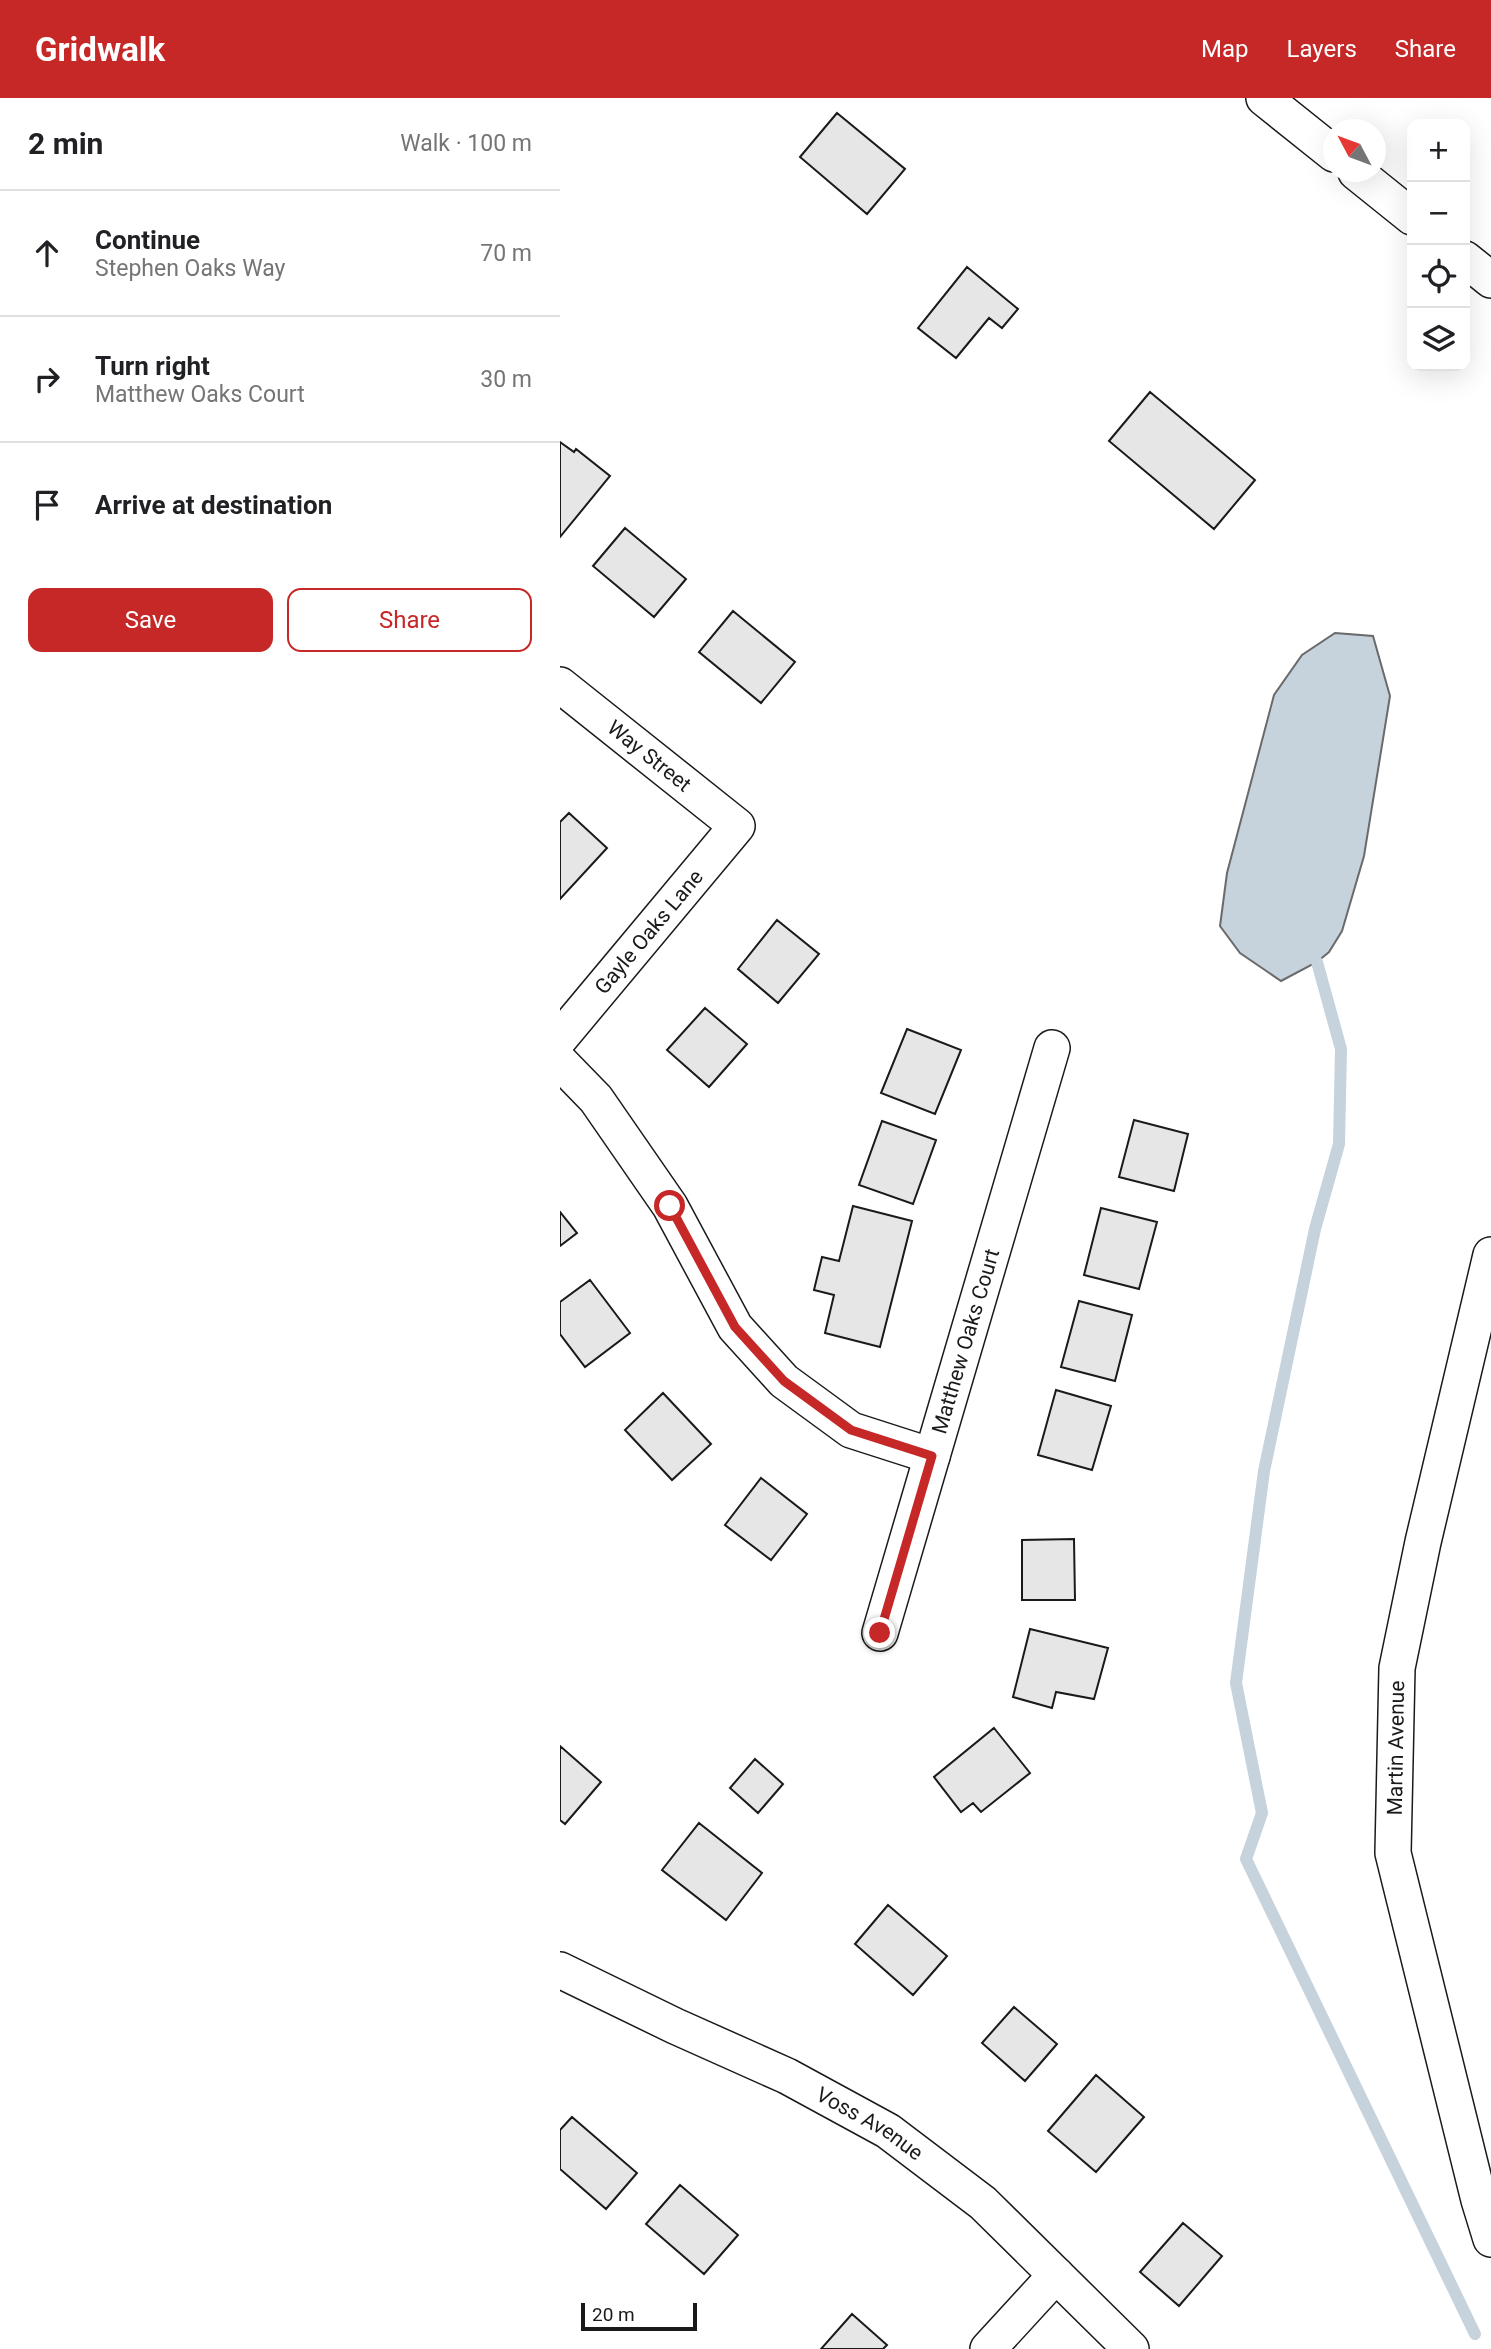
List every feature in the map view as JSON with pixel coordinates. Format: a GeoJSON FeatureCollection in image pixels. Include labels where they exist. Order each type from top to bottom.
{"type":"FeatureCollection","features":[{"type":"Feature","properties":{"kind":"street"},"geometry":{"type":"LineString","coordinates":[[1264,98],[1323,145]]}},
{"type":"Feature","properties":{"kind":"street"},"geometry":{"type":"LineString","coordinates":[[1368,182],[1407,213]]}},
{"type":"Feature","properties":{"kind":"street"},"geometry":{"type":"LineString","coordinates":[[1470,263],[1491,280]]}},
{"type":"Feature","properties":{"kind":"street","name":"Way Street"},"geometry":{"type":"LineString","coordinates":[[560,685],[737,826]]}},
{"type":"Feature","properties":{"kind":"street","name":"Gayle Oaks Lane"},"geometry":{"type":"LineString","coordinates":[[560,1038],[737,826]]}},
{"type":"Feature","properties":{"kind":"street","name":"Matthew Oaks Court"},"geometry":{"type":"LineString","coordinates":[[880,1633],[1052,1048]]}},
{"type":"Feature","properties":{"kind":"street"},"geometry":{"type":"LineString","coordinates":[[560,1062],[596,1099],[670,1206],[735,1327],[784,1381],[851,1430],[932,1456]]}},
{"type":"Feature","properties":{"kind":"street","name":"Martin Avenue"},"geometry":{"type":"LineString","coordinates":[[1491,1255],[1426,1529],[1397,1668],[1394,1853],[1479,2200],[1491,2239]]}},
{"type":"Feature","properties":{"kind":"street","name":"Voss Avenue"},"geometry":{"type":"LineString","coordinates":[[560,1970],[787,2077],[888,2131],[983,2203],[1131,2349]]}},
{"type":"Feature","properties":{"kind":"street"},"geometry":{"type":"LineString","coordinates":[[988,2349],[1056,2275]]}},
{"type":"Feature","properties":{"kind":"shaded area"},"geometry":{"type":"Polygon","coordinates":[[[1335,633],[1373,636],[1390,696],[1364,856],[1342,931],[1329,952],[1317,962],[1281,981],[1240,953],[1220,926],[1227,873],[1274,695],[1302,655],[1335,633]]]}},
{"type":"Feature","properties":{"kind":"building"},"geometry":{"type":"Polygon","coordinates":[[[837,113],[905,169],[867,214],[800,157],[837,113]]]}},
{"type":"Feature","properties":{"kind":"building"},"geometry":{"type":"Polygon","coordinates":[[[967,267],[1018,309],[1002,328],[989,318],[956,358],[918,328],[967,267]]]}},
{"type":"Feature","properties":{"kind":"building"},"geometry":{"type":"Polygon","coordinates":[[[1150,392],[1255,480],[1214,529],[1109,441],[1150,392]]]}},
{"type":"Feature","properties":{"kind":"building"},"geometry":{"type":"Polygon","coordinates":[[[560,442],[574,452],[576,449],[610,476],[560,537],[560,442]]]}},
{"type":"Feature","properties":{"kind":"building"},"geometry":{"type":"Polygon","coordinates":[[[625,528],[686,579],[654,617],[593,566],[625,528]]]}},
{"type":"Feature","properties":{"kind":"building"},"geometry":{"type":"Polygon","coordinates":[[[733,611],[795,662],[761,703],[699,652],[733,611]]]}},
{"type":"Feature","properties":{"kind":"building"},"geometry":{"type":"Polygon","coordinates":[[[569,813],[607,848],[560,899],[560,822],[569,813]]]}},
{"type":"Feature","properties":{"kind":"building"},"geometry":{"type":"Polygon","coordinates":[[[777,920],[819,954],[778,1003],[738,969],[777,920]]]}},
{"type":"Feature","properties":{"kind":"building"},"geometry":{"type":"Polygon","coordinates":[[[705,1008],[747,1044],[709,1087],[667,1050],[705,1008]]]}},
{"type":"Feature","properties":{"kind":"building"},"geometry":{"type":"Polygon","coordinates":[[[907,1029],[961,1050],[935,1114],[881,1093],[907,1029]]]}},
{"type":"Feature","properties":{"kind":"building"},"geometry":{"type":"Polygon","coordinates":[[[1134,1120],[1188,1134],[1174,1191],[1119,1177],[1134,1120]]]}},
{"type":"Feature","properties":{"kind":"building"},"geometry":{"type":"Polygon","coordinates":[[[882,1121],[936,1140],[913,1204],[859,1185],[882,1121]]]}},
{"type":"Feature","properties":{"kind":"building"},"geometry":{"type":"Polygon","coordinates":[[[853,1206],[912,1221],[880,1347],[825,1333],[834,1295],[814,1290],[822,1257],[839,1261],[853,1206]]]}},
{"type":"Feature","properties":{"kind":"building"},"geometry":{"type":"Polygon","coordinates":[[[1101,1208],[1157,1222],[1139,1289],[1084,1275],[1101,1208]]]}},
{"type":"Feature","properties":{"kind":"building"},"geometry":{"type":"Polygon","coordinates":[[[560,1212],[577,1233],[560,1246],[560,1212]]]}},
{"type":"Feature","properties":{"kind":"building"},"geometry":{"type":"Polygon","coordinates":[[[590,1280],[630,1333],[585,1367],[560,1334],[560,1302],[590,1280]]]}},
{"type":"Feature","properties":{"kind":"building"},"geometry":{"type":"Polygon","coordinates":[[[1079,1301],[1132,1315],[1115,1381],[1061,1367],[1079,1301]]]}},
{"type":"Feature","properties":{"kind":"building"},"geometry":{"type":"Polygon","coordinates":[[[1056,1390],[1111,1406],[1092,1470],[1038,1455],[1056,1390]]]}},
{"type":"Feature","properties":{"kind":"building"},"geometry":{"type":"Polygon","coordinates":[[[663,1393],[711,1444],[672,1480],[625,1430],[663,1393]]]}},
{"type":"Feature","properties":{"kind":"building"},"geometry":{"type":"Polygon","coordinates":[[[761,1478],[807,1514],[771,1560],[725,1525],[761,1478]]]}},
{"type":"Feature","properties":{"kind":"building"},"geometry":{"type":"Polygon","coordinates":[[[1074,1539],[1075,1600],[1022,1600],[1022,1540],[1074,1539]]]}},
{"type":"Feature","properties":{"kind":"building"},"geometry":{"type":"Polygon","coordinates":[[[1030,1629],[1108,1648],[1094,1699],[1056,1692],[1052,1708],[1013,1697],[1030,1629]]]}},
{"type":"Feature","properties":{"kind":"building"},"geometry":{"type":"Polygon","coordinates":[[[994,1728],[1030,1773],[981,1812],[973,1803],[961,1812],[934,1777],[994,1728]]]}},
{"type":"Feature","properties":{"kind":"building"},"geometry":{"type":"Polygon","coordinates":[[[560,1746],[601,1782],[565,1824],[560,1820],[560,1746]]]}},
{"type":"Feature","properties":{"kind":"building"},"geometry":{"type":"Polygon","coordinates":[[[755,1759],[783,1784],[758,1813],[730,1788],[755,1759]]]}},
{"type":"Feature","properties":{"kind":"building"},"geometry":{"type":"Polygon","coordinates":[[[699,1823],[762,1873],[726,1920],[662,1870],[699,1823]]]}},
{"type":"Feature","properties":{"kind":"building"},"geometry":{"type":"Polygon","coordinates":[[[888,1905],[947,1956],[913,1995],[855,1944],[888,1905]]]}},
{"type":"Feature","properties":{"kind":"building"},"geometry":{"type":"Polygon","coordinates":[[[1014,2007],[1057,2044],[1025,2081],[982,2043],[1014,2007]]]}},
{"type":"Feature","properties":{"kind":"building"},"geometry":{"type":"Polygon","coordinates":[[[1096,2075],[1144,2117],[1096,2172],[1048,2131],[1096,2075]]]}},
{"type":"Feature","properties":{"kind":"building"},"geometry":{"type":"Polygon","coordinates":[[[572,2117],[637,2173],[606,2209],[560,2169],[560,2130],[572,2117]]]}},
{"type":"Feature","properties":{"kind":"building"},"geometry":{"type":"Polygon","coordinates":[[[680,2185],[738,2235],[704,2274],[646,2224],[680,2185]]]}},
{"type":"Feature","properties":{"kind":"building"},"geometry":{"type":"Polygon","coordinates":[[[1183,2223],[1222,2256],[1179,2306],[1140,2272],[1183,2223]]]}},
{"type":"Feature","properties":{"kind":"building"},"geometry":{"type":"Polygon","coordinates":[[[852,2314],[887,2345],[883,2349],[821,2349],[852,2314]]]}},
{"type":"Feature","properties":{"kind":"waterway"},"geometry":{"type":"LineString","coordinates":[[1317,962],[1341,1049],[1339,1144],[1315,1229],[1264,1471],[1236,1683],[1262,1813],[1246,1859],[1475,2334]]}},
{"type":"Feature","properties":{"kind":"route"},"geometry":{"type":"LineString","coordinates":[[670,1206],[735,1327],[784,1381],[851,1430],[932,1456],[880,1633]]}}]}
